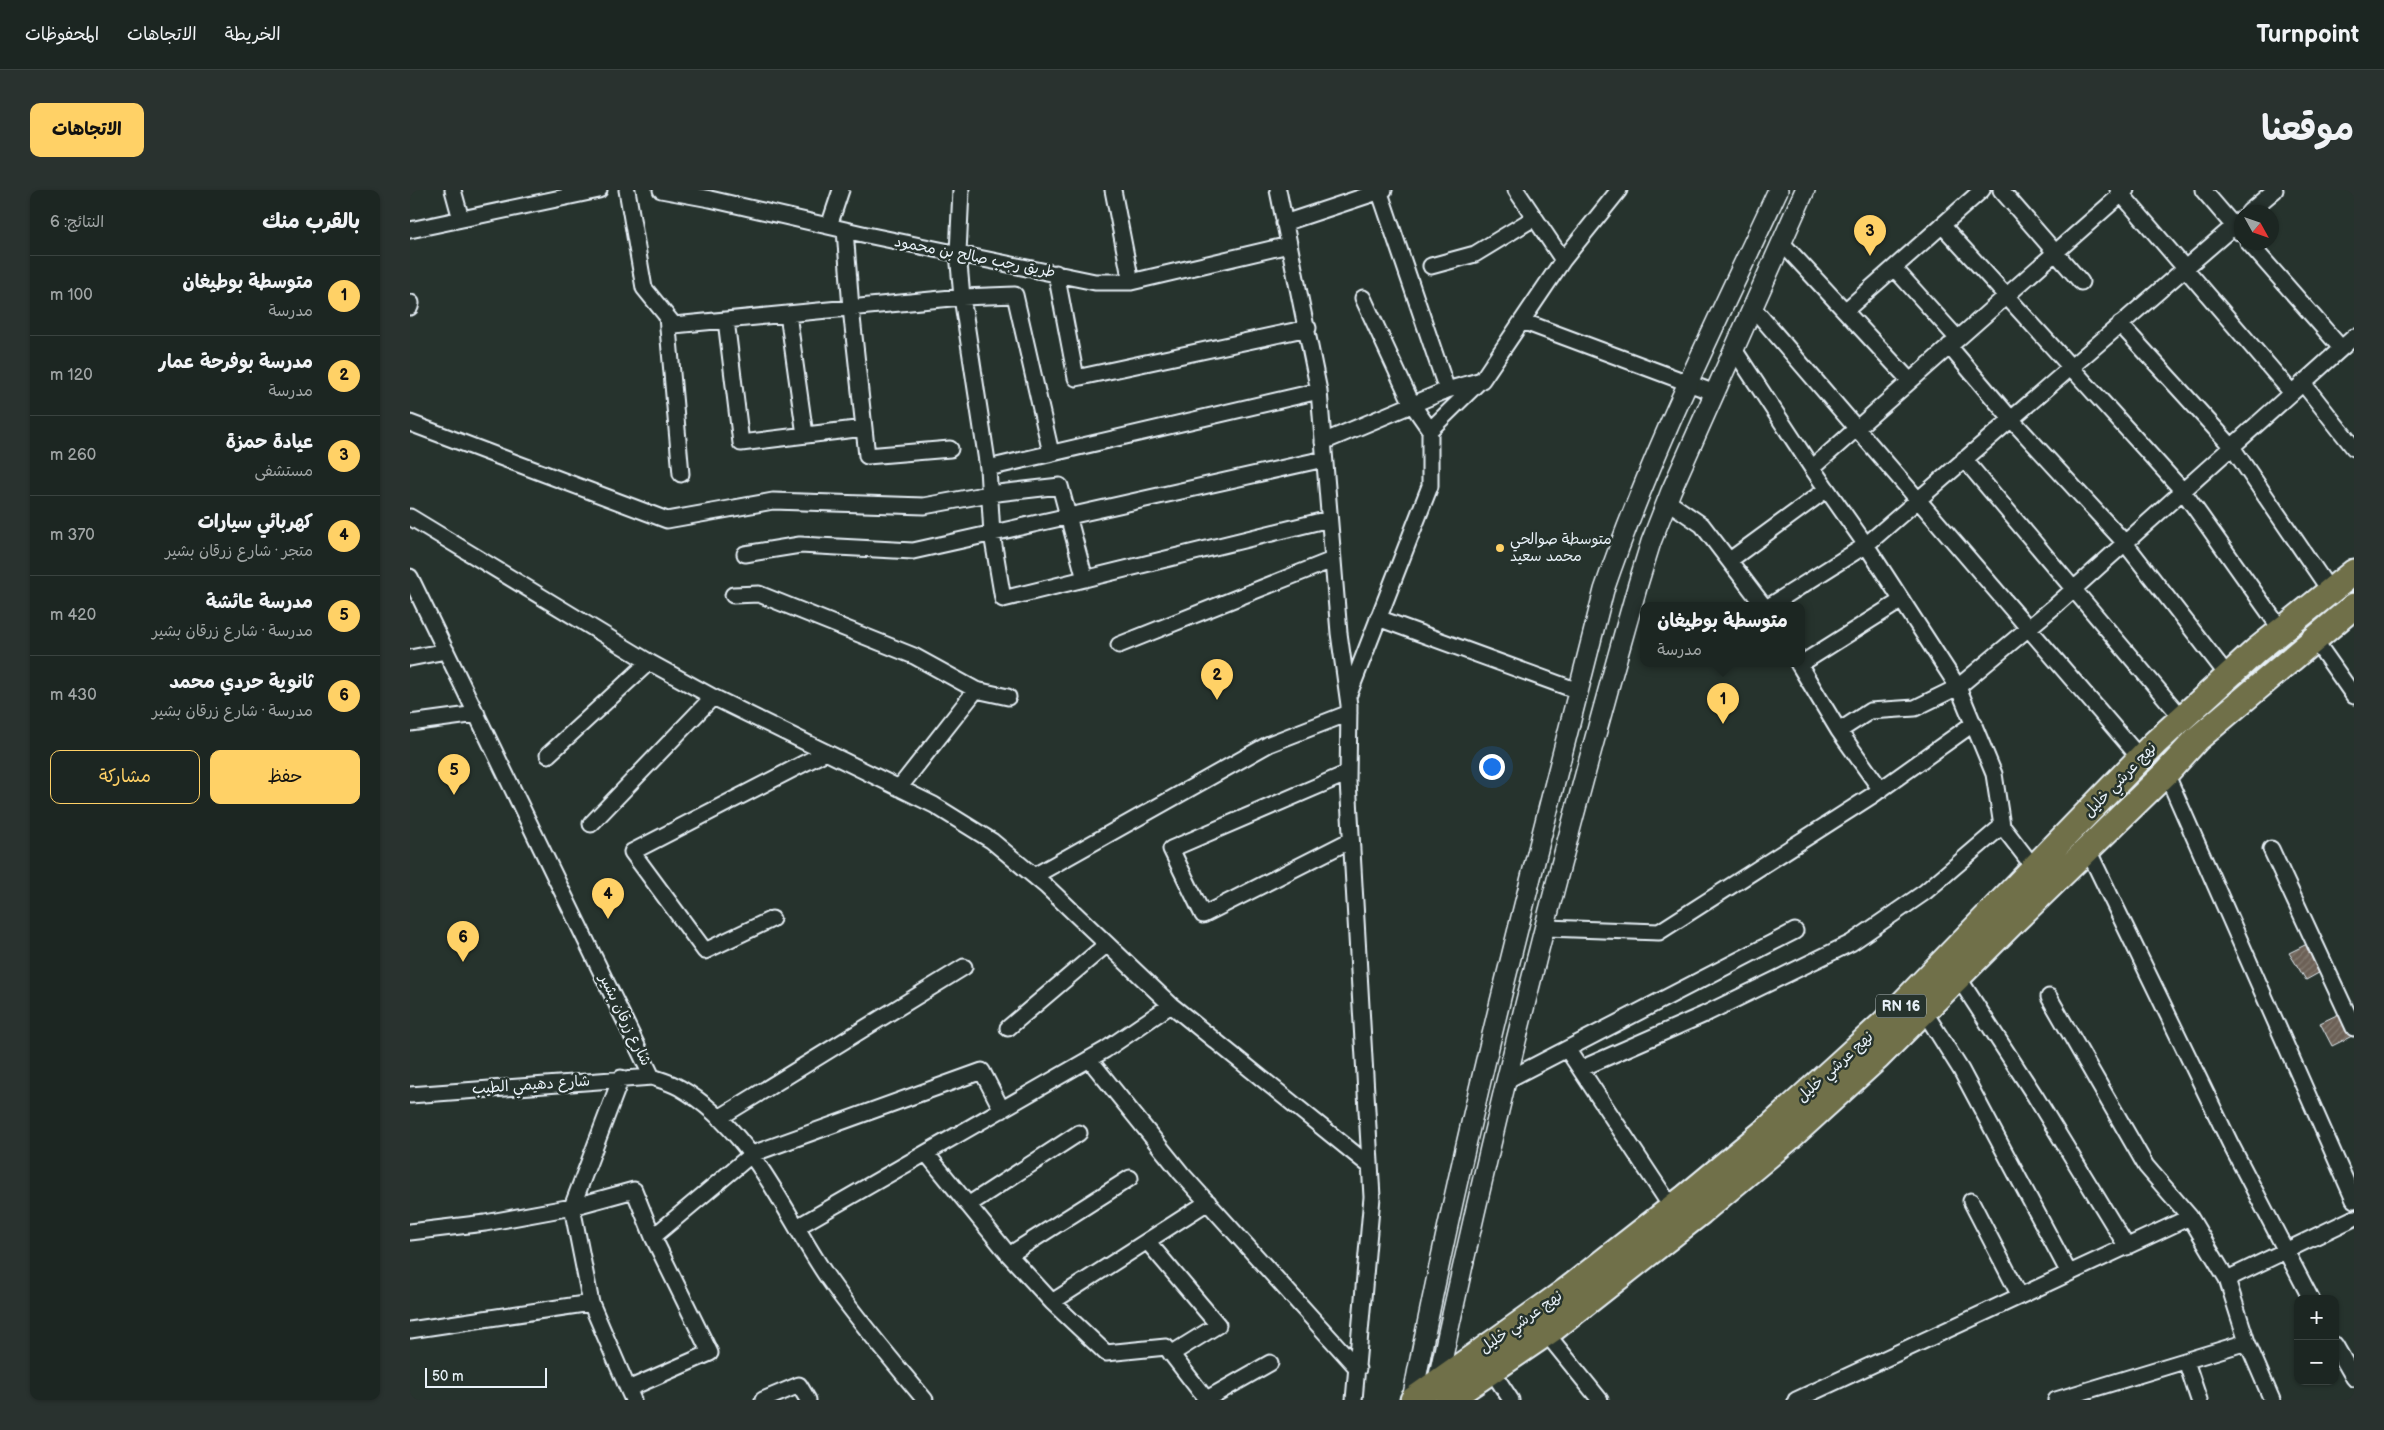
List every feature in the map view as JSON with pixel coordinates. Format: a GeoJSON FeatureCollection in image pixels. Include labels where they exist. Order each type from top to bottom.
{"type":"FeatureCollection","features":[{"type":"Feature","properties":{"kind":"highway","name":"نهج عرشي خليل"},"geometry":{"type":"LineString","coordinates":[[1440,1394],[1769,1128],[1883,1024],[2035,869],[2140,758],[2182,718],[2228,676],[2354,572]]}},
{"type":"Feature","properties":{"kind":"highway","name":"نهج عرشي خليل"},"geometry":{"type":"LineString","coordinates":[[1412,1400],[1440,1394],[1492,1371],[1546,1333],[1672,1235],[1788,1139],[1878,1057],[1958,976],[2166,773],[2197,739],[2354,606]]}},
{"type":"Feature","properties":{"kind":"street"},"geometry":{"type":"LineString","coordinates":[[453,190],[461,219]]}},
{"type":"Feature","properties":{"kind":"street"},"geometry":{"type":"LineString","coordinates":[[410,230],[599,190]]}},
{"type":"Feature","properties":{"kind":"street"},"geometry":{"type":"LineString","coordinates":[[627,190],[644,288],[674,326],[962,297],[1014,295],[1051,453]]}},
{"type":"Feature","properties":{"kind":"street","name":"طريق رجب صالح بن محمود"},"geometry":{"type":"LineString","coordinates":[[661,190],[709,194],[845,230],[1095,282],[1131,282],[1289,245]]}},
{"type":"Feature","properties":{"kind":"street"},"geometry":{"type":"LineString","coordinates":[[829,226],[841,190]]}},
{"type":"Feature","properties":{"kind":"street"},"geometry":{"type":"LineString","coordinates":[[960,190],[958,253],[962,297],[988,468],[992,534],[1003,599],[1329,519]]}},
{"type":"Feature","properties":{"kind":"street"},"geometry":{"type":"LineString","coordinates":[[1113,190],[1131,282]]}},
{"type":"Feature","properties":{"kind":"street"},"geometry":{"type":"LineString","coordinates":[[1278,190],[1308,328],[1319,391],[1332,560],[1348,696],[1348,773],[1351,840],[1372,1197],[1354,1400]]}},
{"type":"Feature","properties":{"kind":"street"},"geometry":{"type":"LineString","coordinates":[[1516,190],[1563,260]]}},
{"type":"Feature","properties":{"kind":"street"},"geometry":{"type":"LineString","coordinates":[[1430,430],[1482,380],[1563,260],[1619,190]]}},
{"type":"Feature","properties":{"kind":"street"},"geometry":{"type":"LineString","coordinates":[[1412,1400],[1431,1297],[1499,1001],[1604,590],[1620,542],[1689,382],[1778,190]]}},
{"type":"Feature","properties":{"kind":"street"},"geometry":{"type":"LineString","coordinates":[[1440,1394],[1477,1198],[1617,656],[1651,542],[1667,501],[1754,309],[1805,190]]}},
{"type":"Feature","properties":{"kind":"street"},"geometry":{"type":"LineString","coordinates":[[1845,311],[1982,190]]}},
{"type":"Feature","properties":{"kind":"street"},"geometry":{"type":"LineString","coordinates":[[2001,190],[2081,282]]}},
{"type":"Feature","properties":{"kind":"street"},"geometry":{"type":"LineString","coordinates":[[2202,190],[2234,222]]}},
{"type":"Feature","properties":{"kind":"street"},"geometry":{"type":"LineString","coordinates":[[2257,205],[2275,190]]}},
{"type":"Feature","properties":{"kind":"street"},"geometry":{"type":"LineString","coordinates":[[1284,223],[1381,191],[1447,390]]}},
{"type":"Feature","properties":{"kind":"street"},"geometry":{"type":"LineString","coordinates":[[1812,468],[2056,252],[2122,191],[2184,269],[2354,448]]}},
{"type":"Feature","properties":{"kind":"street"},"geometry":{"type":"LineString","coordinates":[[1431,266],[1475,254],[1534,218]]}},
{"type":"Feature","properties":{"kind":"street"},"geometry":{"type":"LineString","coordinates":[[1942,225],[2183,491],[2282,631]]}},
{"type":"Feature","properties":{"kind":"street"},"geometry":{"type":"LineString","coordinates":[[845,230],[850,308],[867,456],[950,449]]}},
{"type":"Feature","properties":{"kind":"street"},"geometry":{"type":"LineString","coordinates":[[1776,602],[1866,544],[2184,269],[2234,231]]}},
{"type":"Feature","properties":{"kind":"street"},"geometry":{"type":"LineString","coordinates":[[1782,243],[1910,381]]}},
{"type":"Feature","properties":{"kind":"street"},"geometry":{"type":"LineString","coordinates":[[2255,250],[2341,348]]}},
{"type":"Feature","properties":{"kind":"street"},"geometry":{"type":"LineString","coordinates":[[1894,268],[2011,419],[2125,543],[2228,676]]}},
{"type":"Feature","properties":{"kind":"street"},"geometry":{"type":"LineString","coordinates":[[1056,273],[1076,378],[1308,328]]}},
{"type":"Feature","properties":{"kind":"street"},"geometry":{"type":"LineString","coordinates":[[1348,696],[1430,486],[1430,430],[1412,404],[1363,298]]}},
{"type":"Feature","properties":{"kind":"street"},"geometry":{"type":"LineString","coordinates":[[410,307],[411,303]]}},
{"type":"Feature","properties":{"kind":"street"},"geometry":{"type":"LineString","coordinates":[[1754,309],[2140,758]]}},
{"type":"Feature","properties":{"kind":"street"},"geometry":{"type":"LineString","coordinates":[[788,314],[805,435]]}},
{"type":"Feature","properties":{"kind":"street"},"geometry":{"type":"LineString","coordinates":[[667,318],[681,474]]}},
{"type":"Feature","properties":{"kind":"street"},"geometry":{"type":"LineString","coordinates":[[726,320],[741,443],[864,428]]}},
{"type":"Feature","properties":{"kind":"street"},"geometry":{"type":"LineString","coordinates":[[1522,321],[1715,393]]}},
{"type":"Feature","properties":{"kind":"street"},"geometry":{"type":"LineString","coordinates":[[2120,324],[2232,447],[2330,591]]}},
{"type":"Feature","properties":{"kind":"street"},"geometry":{"type":"LineString","coordinates":[[1839,731],[1870,711],[1915,708],[1958,687],[2074,589],[2354,336]]}},
{"type":"Feature","properties":{"kind":"street"},"geometry":{"type":"LineString","coordinates":[[1735,350],[1812,468],[1866,544],[1958,687],[1994,774],[2002,826],[2035,869]]}},
{"type":"Feature","properties":{"kind":"street"},"geometry":{"type":"LineString","coordinates":[[1322,442],[1447,390],[1482,380]]}},
{"type":"Feature","properties":{"kind":"street"},"geometry":{"type":"LineString","coordinates":[[988,468],[1319,391]]}},
{"type":"Feature","properties":{"kind":"street"},"geometry":{"type":"LineString","coordinates":[[410,423],[667,520],[773,501],[924,506],[989,494],[1060,486],[1085,579]]}},
{"type":"Feature","properties":{"kind":"street"},"geometry":{"type":"LineString","coordinates":[[745,554],[800,545],[913,551],[1324,459]]}},
{"type":"Feature","properties":{"kind":"street"},"geometry":{"type":"LineString","coordinates":[[1964,459],[2182,718]]}},
{"type":"Feature","properties":{"kind":"street"},"geometry":{"type":"LineString","coordinates":[[1730,560],[1827,489]]}},
{"type":"Feature","properties":{"kind":"street"},"geometry":{"type":"LineString","coordinates":[[1667,501],[1702,525],[1761,602]]}},
{"type":"Feature","properties":{"kind":"street"},"geometry":{"type":"LineString","coordinates":[[410,517],[649,662],[713,697],[934,804],[992,841],[1034,876],[1170,1005],[1370,1166]]}},
{"type":"Feature","properties":{"kind":"street"},"geometry":{"type":"LineString","coordinates":[[1119,645],[1332,560]]}},
{"type":"Feature","properties":{"kind":"street","name":"شارع زرقان بشير"},"geometry":{"type":"LineString","coordinates":[[410,577],[415,598],[446,651],[652,1076],[680,1088],[720,1118],[752,1154],[828,1277],[866,1330],[925,1400]]}},
{"type":"Feature","properties":{"kind":"street"},"geometry":{"type":"LineString","coordinates":[[733,595],[759,594],[914,656],[976,690],[1008,697]]}},
{"type":"Feature","properties":{"kind":"street"},"geometry":{"type":"LineString","coordinates":[[1805,660],[1902,600]]}},
{"type":"Feature","properties":{"kind":"street"},"geometry":{"type":"LineString","coordinates":[[1378,618],[1578,691]]}},
{"type":"Feature","properties":{"kind":"street"},"geometry":{"type":"LineString","coordinates":[[2314,639],[2354,696]]}},
{"type":"Feature","properties":{"kind":"street"},"geometry":{"type":"LineString","coordinates":[[410,658],[446,651]]}},
{"type":"Feature","properties":{"kind":"street"},"geometry":{"type":"LineString","coordinates":[[548,755],[649,662]]}},
{"type":"Feature","properties":{"kind":"street"},"geometry":{"type":"LineString","coordinates":[[1801,667],[1839,731],[1881,790]]}},
{"type":"Feature","properties":{"kind":"street"},"geometry":{"type":"LineString","coordinates":[[900,788],[976,690]]}},
{"type":"Feature","properties":{"kind":"street"},"geometry":{"type":"LineString","coordinates":[[590,824],[713,697]]}},
{"type":"Feature","properties":{"kind":"street"},"geometry":{"type":"LineString","coordinates":[[410,723],[476,714]]}},
{"type":"Feature","properties":{"kind":"street"},"geometry":{"type":"LineString","coordinates":[[1034,876],[1269,744],[1349,714]]}},
{"type":"Feature","properties":{"kind":"street"},"geometry":{"type":"LineString","coordinates":[[1546,928],[1659,932],[1881,790],[1974,723]]}},
{"type":"Feature","properties":{"kind":"street"},"geometry":{"type":"LineString","coordinates":[[772,919],[705,951],[632,852],[826,752]]}},
{"type":"Feature","properties":{"kind":"street"},"geometry":{"type":"LineString","coordinates":[[1348,773],[1171,849],[1202,915],[1351,840]]}},
{"type":"Feature","properties":{"kind":"street"},"geometry":{"type":"LineString","coordinates":[[2166,773],[2354,1200]]}},
{"type":"Feature","properties":{"kind":"street"},"geometry":{"type":"LineString","coordinates":[[1580,1069],[1703,1015],[1851,942],[1925,892],[2002,826]]}},
{"type":"Feature","properties":{"kind":"street"},"geometry":{"type":"LineString","coordinates":[[2271,849],[2354,1028]]}},
{"type":"Feature","properties":{"kind":"street"},"geometry":{"type":"LineString","coordinates":[[2088,850],[2155,991],[2309,1295]]}},
{"type":"Feature","properties":{"kind":"street"},"geometry":{"type":"LineString","coordinates":[[1507,1080],[1795,931]]}},
{"type":"Feature","properties":{"kind":"street"},"geometry":{"type":"LineString","coordinates":[[1008,1028],[1107,944]]}},
{"type":"Feature","properties":{"kind":"street"},"geometry":{"type":"LineString","coordinates":[[720,1118],[964,967]]}},
{"type":"Feature","properties":{"kind":"street"},"geometry":{"type":"LineString","coordinates":[[1958,976],[2035,1096],[2127,1248]]}},
{"type":"Feature","properties":{"kind":"street"},"geometry":{"type":"LineString","coordinates":[[2049,997],[2146,1166],[2190,1218],[2227,1279],[2247,1342],[2272,1400]]}},
{"type":"Feature","properties":{"kind":"street"},"geometry":{"type":"LineString","coordinates":[[797,1227],[1089,1059],[1170,1005]]}},
{"type":"Feature","properties":{"kind":"street"},"geometry":{"type":"LineString","coordinates":[[1924,1011],[1961,1070],[2069,1273]]}},
{"type":"Feature","properties":{"kind":"street"},"geometry":{"type":"LineString","coordinates":[[1566,1049],[1672,1208]]}},
{"type":"Feature","properties":{"kind":"street"},"geometry":{"type":"LineString","coordinates":[[1089,1059],[1208,1202],[1358,1369]]}},
{"type":"Feature","properties":{"kind":"street"},"geometry":{"type":"LineString","coordinates":[[652,1237],[752,1154],[982,1071],[1002,1110]]}},
{"type":"Feature","properties":{"kind":"street","name":"شارع دهيمي الطيب"},"geometry":{"type":"LineString","coordinates":[[410,1095],[652,1076]]}},
{"type":"Feature","properties":{"kind":"street"},"geometry":{"type":"LineString","coordinates":[[410,1232],[485,1222],[572,1207],[634,1190],[652,1237],[710,1353],[631,1394],[591,1303],[572,1207],[621,1078]]}},
{"type":"Feature","properties":{"kind":"street"},"geometry":{"type":"LineString","coordinates":[[968,1205],[1079,1133]]}},
{"type":"Feature","properties":{"kind":"street"},"geometry":{"type":"LineString","coordinates":[[926,1154],[1009,1254],[1052,1302],[1106,1353],[1166,1347],[1206,1400],[1270,1363]]}},
{"type":"Feature","properties":{"kind":"street"},"geometry":{"type":"LineString","coordinates":[[1009,1254],[1130,1178]]}},
{"type":"Feature","properties":{"kind":"street"},"geometry":{"type":"LineString","coordinates":[[1971,1200],[2020,1296]]}},
{"type":"Feature","properties":{"kind":"street"},"geometry":{"type":"LineString","coordinates":[[1052,1302],[1208,1202]]}},
{"type":"Feature","properties":{"kind":"street"},"geometry":{"type":"LineString","coordinates":[[1796,1400],[2190,1218]]}},
{"type":"Feature","properties":{"kind":"street"},"geometry":{"type":"LineString","coordinates":[[2227,1279],[2354,1218]]}},
{"type":"Feature","properties":{"kind":"street"},"geometry":{"type":"LineString","coordinates":[[1147,1241],[1218,1325],[1171,1354]]}},
{"type":"Feature","properties":{"kind":"street"},"geometry":{"type":"LineString","coordinates":[[410,1330],[591,1303]]}},
{"type":"Feature","properties":{"kind":"street"},"geometry":{"type":"LineString","coordinates":[[1546,1333],[1600,1400]]}},
{"type":"Feature","properties":{"kind":"street"},"geometry":{"type":"LineString","coordinates":[[2065,1399],[2247,1342]]}},
{"type":"Feature","properties":{"kind":"street"},"geometry":{"type":"LineString","coordinates":[[2339,1352],[2354,1378]]}},
{"type":"Feature","properties":{"kind":"street"},"geometry":{"type":"LineString","coordinates":[[2186,1361],[2199,1400]]}},
{"type":"Feature","properties":{"kind":"street"},"geometry":{"type":"LineString","coordinates":[[1492,1371],[1511,1400]]}},
{"type":"Feature","properties":{"kind":"street"},"geometry":{"type":"LineString","coordinates":[[763,1400],[799,1385],[808,1400]]}},
{"type":"Feature","properties":{"kind":"building"},"geometry":{"type":"Polygon","coordinates":[[[2309,943],[2324,970],[2306,980],[2289,953],[2309,943]]]}},
{"type":"Feature","properties":{"kind":"building"},"geometry":{"type":"Polygon","coordinates":[[[2341,1013],[2352,1036],[2332,1046],[2320,1023],[2341,1013]]]}},
{"type":"Feature","properties":{"kind":"place","name":"عيادة حمزة"},"geometry":{"type":"Point","coordinates":[1870,256]}},
{"type":"Feature","properties":{"kind":"place","name":"متوسطة صوالحي محمد سعيد"},"geometry":{"type":"Point","coordinates":[1500,548]}},
{"type":"Feature","properties":{"kind":"place","name":"مدرسة بوفرحة عمار"},"geometry":{"type":"Point","coordinates":[1217,700]}},
{"type":"Feature","properties":{"kind":"place","name":"متوسطة بوطيغان"},"geometry":{"type":"Point","coordinates":[1723,724]}},
{"type":"Feature","properties":{"kind":"place","name":"مدرسة عائشة"},"geometry":{"type":"Point","coordinates":[454,795]}},
{"type":"Feature","properties":{"kind":"place","name":"كهربائي سيارات"},"geometry":{"type":"Point","coordinates":[608,919]}},
{"type":"Feature","properties":{"kind":"place","name":"ثانوية حردي محمد"},"geometry":{"type":"Point","coordinates":[463,962]}}]}
